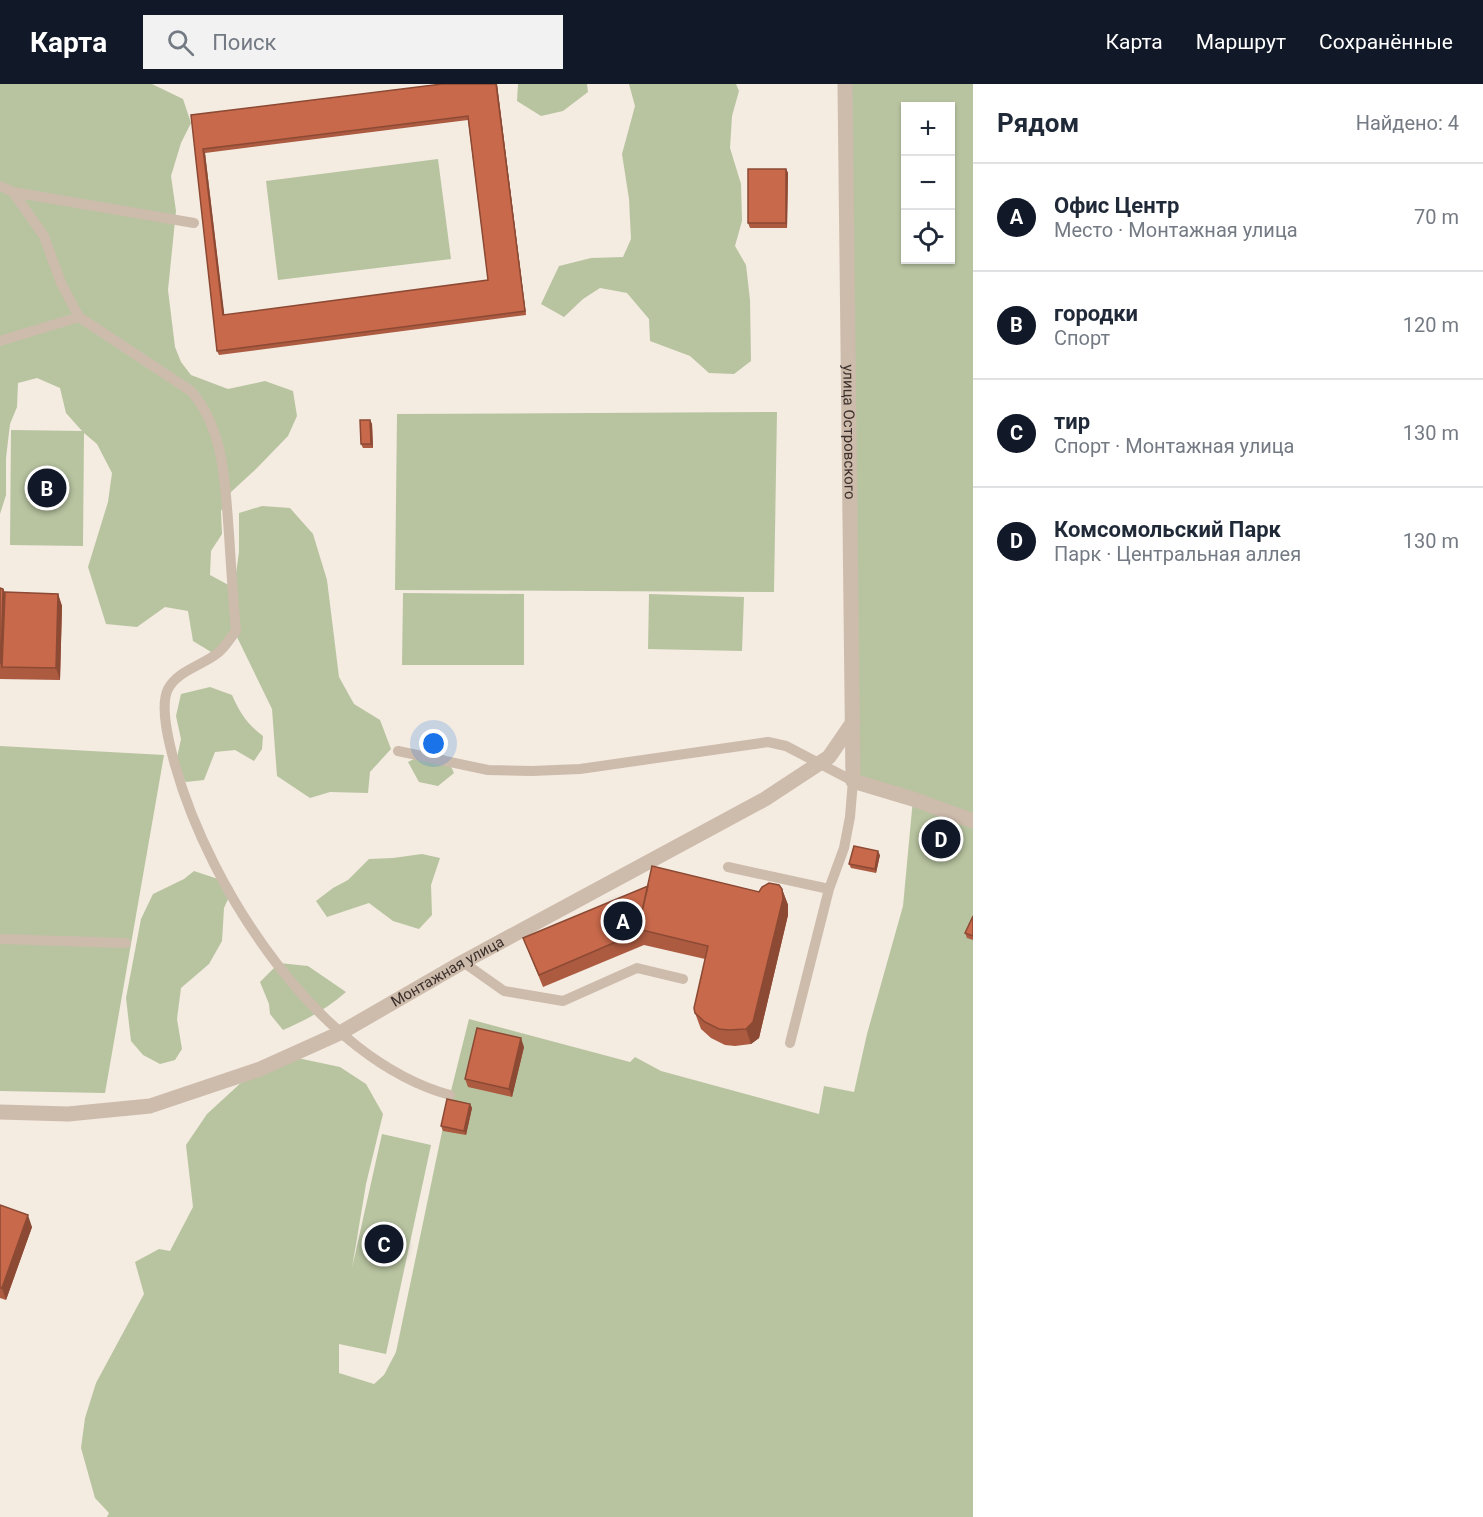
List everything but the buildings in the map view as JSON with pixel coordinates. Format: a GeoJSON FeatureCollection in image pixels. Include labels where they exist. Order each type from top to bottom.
{"type":"FeatureCollection","features":[{"type":"Feature","properties":{"kind":"street","name":"улица Островского"},"geometry":{"type":"LineString","coordinates":[[845,84],[853,781]]}},
{"type":"Feature","properties":{"kind":"street","name":"Монтажная улица"},"geometry":{"type":"LineString","coordinates":[[0,1112],[68,1114],[150,1106],[260,1069],[340,1033],[463,962],[741,812],[829,757],[853,722]]}},
{"type":"Feature","properties":{"kind":"street"},"geometry":{"type":"LineString","coordinates":[[853,781],[914,799],[973,821]]}},
{"type":"Feature","properties":{"kind":"lane"},"geometry":{"type":"LineString","coordinates":[[0,186],[14,192],[194,223]]}},
{"type":"Feature","properties":{"kind":"lane"},"geometry":{"type":"LineString","coordinates":[[14,192],[44,236],[61,283],[79,317],[191,391],[204,406],[214,430],[224,473],[236,631],[220,651],[176,679],[168,690],[166,712],[170,746],[179,780],[206,847],[249,926],[289,979],[340,1033],[404,1077],[428,1089],[450,1095]]}},
{"type":"Feature","properties":{"kind":"lane"},"geometry":{"type":"LineString","coordinates":[[0,341],[79,317]]}},
{"type":"Feature","properties":{"kind":"lane"},"geometry":{"type":"LineString","coordinates":[[398,751],[488,770],[532,771],[580,769],[768,742],[786,746],[853,781],[850,817],[844,848],[829,889],[790,1043]]}},
{"type":"Feature","properties":{"kind":"lane"},"geometry":{"type":"LineString","coordinates":[[728,867],[829,889]]}},
{"type":"Feature","properties":{"kind":"lane"},"geometry":{"type":"LineString","coordinates":[[0,939],[126,943]]}},
{"type":"Feature","properties":{"kind":"lane"},"geometry":{"type":"LineString","coordinates":[[463,962],[504,991],[563,1001],[637,968],[683,979]]}},
{"type":"Feature","properties":{"kind":"green space"},"geometry":{"type":"Polygon","coordinates":[[[0,84],[152,84],[183,99],[191,123],[181,143],[171,176],[176,211],[168,290],[175,347],[181,362],[191,375],[228,389],[265,381],[293,391],[297,416],[288,436],[231,492],[221,511],[222,534],[211,551],[210,575],[234,588],[239,552],[239,513],[262,506],[290,508],[313,534],[327,580],[339,677],[354,704],[380,720],[391,749],[370,772],[368,793],[330,792],[310,798],[277,776],[272,709],[237,637],[216,655],[193,641],[188,611],[165,607],[137,627],[106,624],[88,567],[108,502],[112,473],[97,444],[84,433],[83,546],[10,545],[11,430],[82,431],[66,413],[60,388],[37,378],[18,383],[17,407],[10,424],[6,458],[6,495],[0,514],[0,84]]]}},
{"type":"Feature","properties":{"kind":"green space"},"geometry":{"type":"Polygon","coordinates":[[[518,84],[587,84],[588,92],[563,111],[541,116],[517,101],[518,84]]]}},
{"type":"Feature","properties":{"kind":"green space"},"geometry":{"type":"Polygon","coordinates":[[[629,84],[736,84],[739,91],[732,116],[730,148],[741,184],[742,221],[735,246],[746,265],[750,300],[751,361],[734,374],[709,373],[690,356],[650,341],[649,319],[627,293],[600,288],[583,299],[564,317],[541,304],[559,266],[591,258],[623,257],[631,239],[629,199],[622,154],[635,106],[629,84]]]}},
{"type":"Feature","properties":{"kind":"green space"},"geometry":{"type":"Polygon","coordinates":[[[845,84],[973,84],[973,1517],[107,1517],[109,1513],[95,1498],[81,1448],[85,1418],[96,1383],[144,1294],[135,1262],[159,1249],[170,1251],[193,1207],[186,1145],[207,1114],[256,1069],[288,1056],[340,1067],[366,1084],[383,1114],[366,1184],[352,1268],[382,1134],[431,1145],[386,1354],[339,1344],[339,1373],[374,1384],[384,1375],[396,1352],[448,1103],[469,1019],[630,1062],[635,1057],[661,1071],[819,1114],[824,1086],[854,1092],[867,1034],[903,906],[913,799],[853,781],[845,84]]]}},
{"type":"Feature","properties":{"kind":"green space"},"geometry":{"type":"Polygon","coordinates":[[[438,159],[451,259],[278,280],[266,181],[438,159]]]}},
{"type":"Feature","properties":{"kind":"green space"},"geometry":{"type":"Polygon","coordinates":[[[777,412],[774,592],[395,590],[397,414],[777,412]]]}},
{"type":"Feature","properties":{"kind":"green space"},"geometry":{"type":"Polygon","coordinates":[[[403,593],[524,594],[524,665],[402,665],[403,593]]]}},
{"type":"Feature","properties":{"kind":"green space"},"geometry":{"type":"Polygon","coordinates":[[[649,594],[744,597],[742,651],[648,649],[649,594]]]}},
{"type":"Feature","properties":{"kind":"green space"},"geometry":{"type":"Polygon","coordinates":[[[210,687],[232,695],[244,718],[263,736],[262,749],[254,761],[235,750],[215,752],[204,780],[186,782],[175,767],[181,739],[176,716],[181,694],[210,687]]]}},
{"type":"Feature","properties":{"kind":"green space"},"geometry":{"type":"Polygon","coordinates":[[[0,746],[164,755],[105,1093],[0,1091],[0,746]]]}},
{"type":"Feature","properties":{"kind":"green space"},"geometry":{"type":"Polygon","coordinates":[[[429,751],[446,756],[454,773],[438,786],[419,782],[408,762],[429,751]]]}},
{"type":"Feature","properties":{"kind":"green space"},"geometry":{"type":"Polygon","coordinates":[[[422,854],[440,858],[431,885],[432,915],[419,929],[393,921],[369,903],[327,917],[316,901],[348,880],[369,859],[422,854]]]}},
{"type":"Feature","properties":{"kind":"green space"},"geometry":{"type":"Polygon","coordinates":[[[194,871],[221,880],[233,888],[224,908],[222,941],[209,964],[181,988],[177,1019],[182,1049],[175,1060],[160,1064],[143,1055],[131,1041],[126,998],[141,919],[153,894],[184,879],[194,871]]]}},
{"type":"Feature","properties":{"kind":"green space"},"geometry":{"type":"Polygon","coordinates":[[[279,963],[308,966],[346,992],[316,1014],[283,1030],[270,1014],[269,1004],[260,982],[279,963]]]}},
{"type":"Feature","properties":{"kind":"place","name":"городки"},"geometry":{"type":"Point","coordinates":[47,488]}},
{"type":"Feature","properties":{"kind":"place","name":"Комсомольский Парк"},"geometry":{"type":"Point","coordinates":[941,839]}},
{"type":"Feature","properties":{"kind":"place","name":"Офис Центр"},"geometry":{"type":"Point","coordinates":[623,921]}},
{"type":"Feature","properties":{"kind":"place","name":"тир"},"geometry":{"type":"Point","coordinates":[384,1244]}}]}
